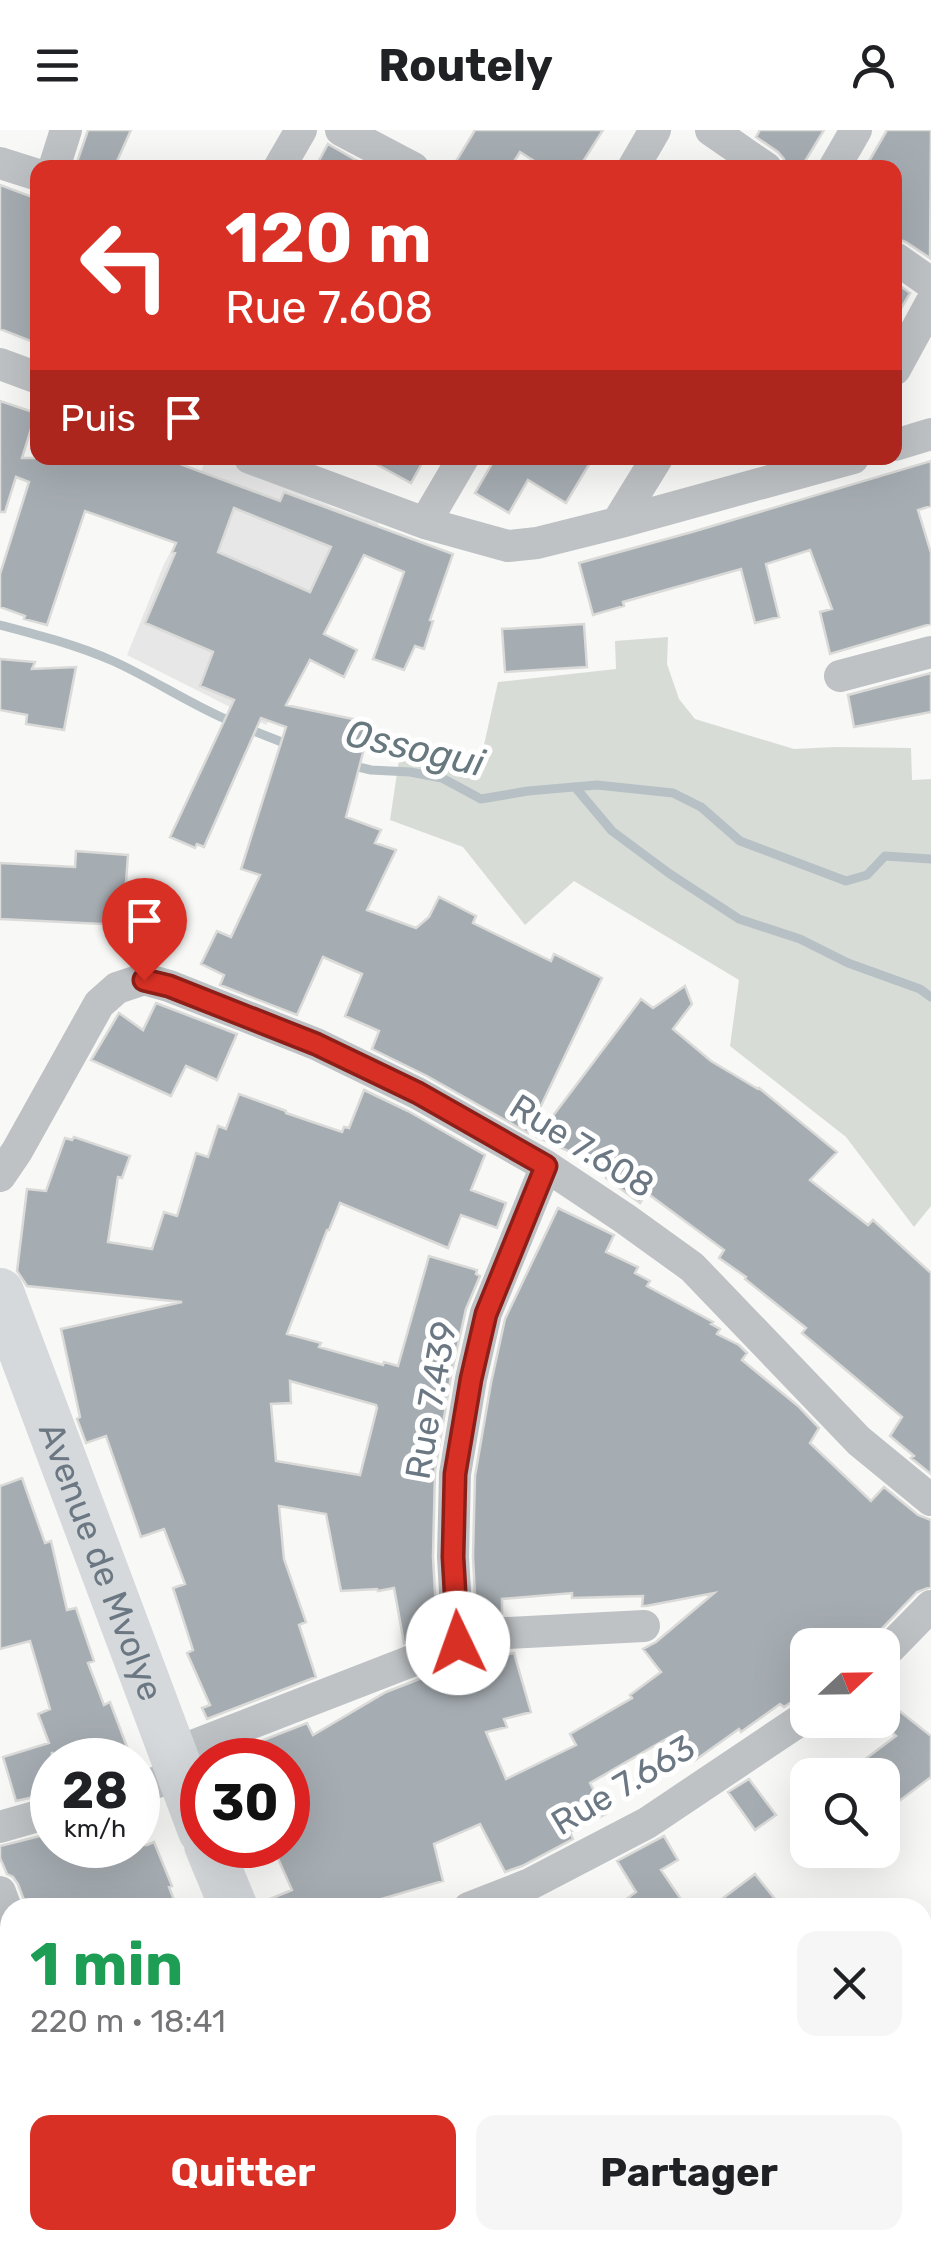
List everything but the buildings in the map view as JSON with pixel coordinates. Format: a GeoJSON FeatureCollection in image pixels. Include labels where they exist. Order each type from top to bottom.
{"type":"FeatureCollection","features":[{"type":"Feature","properties":{"kind":"main road","name":"Avenue de Mvolye"},"geometry":{"type":"LineString","coordinates":[[0,1292],[145,1738]]}},
{"type":"Feature","properties":{"kind":"main road","name":"Avenue de Mvolye"},"geometry":{"type":"LineString","coordinates":[[160,1782],[180,1805]]}},
{"type":"Feature","properties":{"kind":"main road"},"geometry":{"type":"LineString","coordinates":[[217,1868],[230,1898]]}},
{"type":"Feature","properties":{"kind":"street"},"geometry":{"type":"LineString","coordinates":[[57,160],[66,130]]}},
{"type":"Feature","properties":{"kind":"street"},"geometry":{"type":"LineString","coordinates":[[284,160],[301,130]]}},
{"type":"Feature","properties":{"kind":"street"},"geometry":{"type":"LineString","coordinates":[[342,130],[399,160]]}},
{"type":"Feature","properties":{"kind":"street"},"geometry":{"type":"LineString","coordinates":[[638,160],[655,130]]}},
{"type":"Feature","properties":{"kind":"street"},"geometry":{"type":"LineString","coordinates":[[711,130],[754,160]]}},
{"type":"Feature","properties":{"kind":"street"},"geometry":{"type":"LineString","coordinates":[[839,160],[856,130]]}},
{"type":"Feature","properties":{"kind":"street"},"geometry":{"type":"LineString","coordinates":[[0,164],[30,172]]}},
{"type":"Feature","properties":{"kind":"street"},"geometry":{"type":"LineString","coordinates":[[902,263],[931,283]]}},
{"type":"Feature","properties":{"kind":"street"},"geometry":{"type":"LineString","coordinates":[[902,356],[931,304]]}},
{"type":"Feature","properties":{"kind":"street"},"geometry":{"type":"LineString","coordinates":[[0,364],[30,375]]}},
{"type":"Feature","properties":{"kind":"street"},"geometry":{"type":"LineString","coordinates":[[902,443],[931,434]]}},
{"type":"Feature","properties":{"kind":"street"},"geometry":{"type":"LineString","coordinates":[[269,465],[425,523],[508,546],[537,544],[823,465]]}},
{"type":"Feature","properties":{"kind":"street"},"geometry":{"type":"LineString","coordinates":[[425,523],[459,465]]}},
{"type":"Feature","properties":{"kind":"street"},"geometry":{"type":"LineString","coordinates":[[617,523],[654,465]]}},
{"type":"Feature","properties":{"kind":"street"},"geometry":{"type":"LineString","coordinates":[[840,676],[931,652]]}},
{"type":"Feature","properties":{"kind":"street","name":"Rue 7.608"},"geometry":{"type":"LineString","coordinates":[[0,1176],[98,1004],[117,988],[144,980],[169,986],[316,1044],[418,1093],[546,1166],[692,1267],[859,1441],[931,1500]]}},
{"type":"Feature","properties":{"kind":"street","name":"Rue 7.439"},"geometry":{"type":"LineString","coordinates":[[458,1643],[453,1557],[455,1474],[471,1379],[486,1314],[546,1166]]}},
{"type":"Feature","properties":{"kind":"street"},"geometry":{"type":"LineString","coordinates":[[900,1638],[931,1606]]}},
{"type":"Feature","properties":{"kind":"street"},"geometry":{"type":"LineString","coordinates":[[160,1780],[190,1748],[458,1643],[507,1634],[644,1626]]}},
{"type":"Feature","properties":{"kind":"street","name":"Rue 7.663"},"geometry":{"type":"LineString","coordinates":[[494,1898],[530,1884],[647,1823],[790,1727]]}},
{"type":"Feature","properties":{"kind":"street"},"geometry":{"type":"LineString","coordinates":[[0,1827],[30,1818]]}},
{"type":"Feature","properties":{"kind":"shaded area"},"geometry":{"type":"Polygon","coordinates":[[[203,465],[239,465],[379,523],[276,723],[269,720],[266,725],[127,655],[175,544],[203,465]]]}},
{"type":"Feature","properties":{"kind":"shaded area"},"geometry":{"type":"Polygon","coordinates":[[[668,637],[667,664],[679,699],[695,719],[794,749],[911,748],[912,780],[931,779],[931,1206],[914,1227],[846,1137],[730,1046],[739,980],[574,881],[525,925],[463,847],[390,820],[399,760],[478,772],[498,682],[616,669],[615,641],[668,637]]]}},
{"type":"Feature","properties":{"kind":"waterway","name":"Ossogui"},"geometry":{"type":"LineString","coordinates":[[0,625],[99,655],[232,722]]}},
{"type":"Feature","properties":{"kind":"waterway","name":"Ossogui"},"geometry":{"type":"LineString","coordinates":[[246,728],[292,746]]}},
{"type":"Feature","properties":{"kind":"waterway","name":"Ossogui"},"geometry":{"type":"LineString","coordinates":[[350,765],[442,778],[481,799],[597,785],[673,793],[701,807],[740,841],[846,881],[867,875],[885,856],[931,859]]}},
{"type":"Feature","properties":{"kind":"waterway"},"geometry":{"type":"LineString","coordinates":[[575,787],[612,831],[739,919],[800,939],[931,997]]}},
{"type":"Feature","properties":{"kind":"route"},"geometry":{"type":"LineString","coordinates":[[144,980],[169,986],[316,1044],[418,1093],[546,1166],[486,1314],[471,1379],[455,1474],[453,1557],[458,1643]]}}]}
